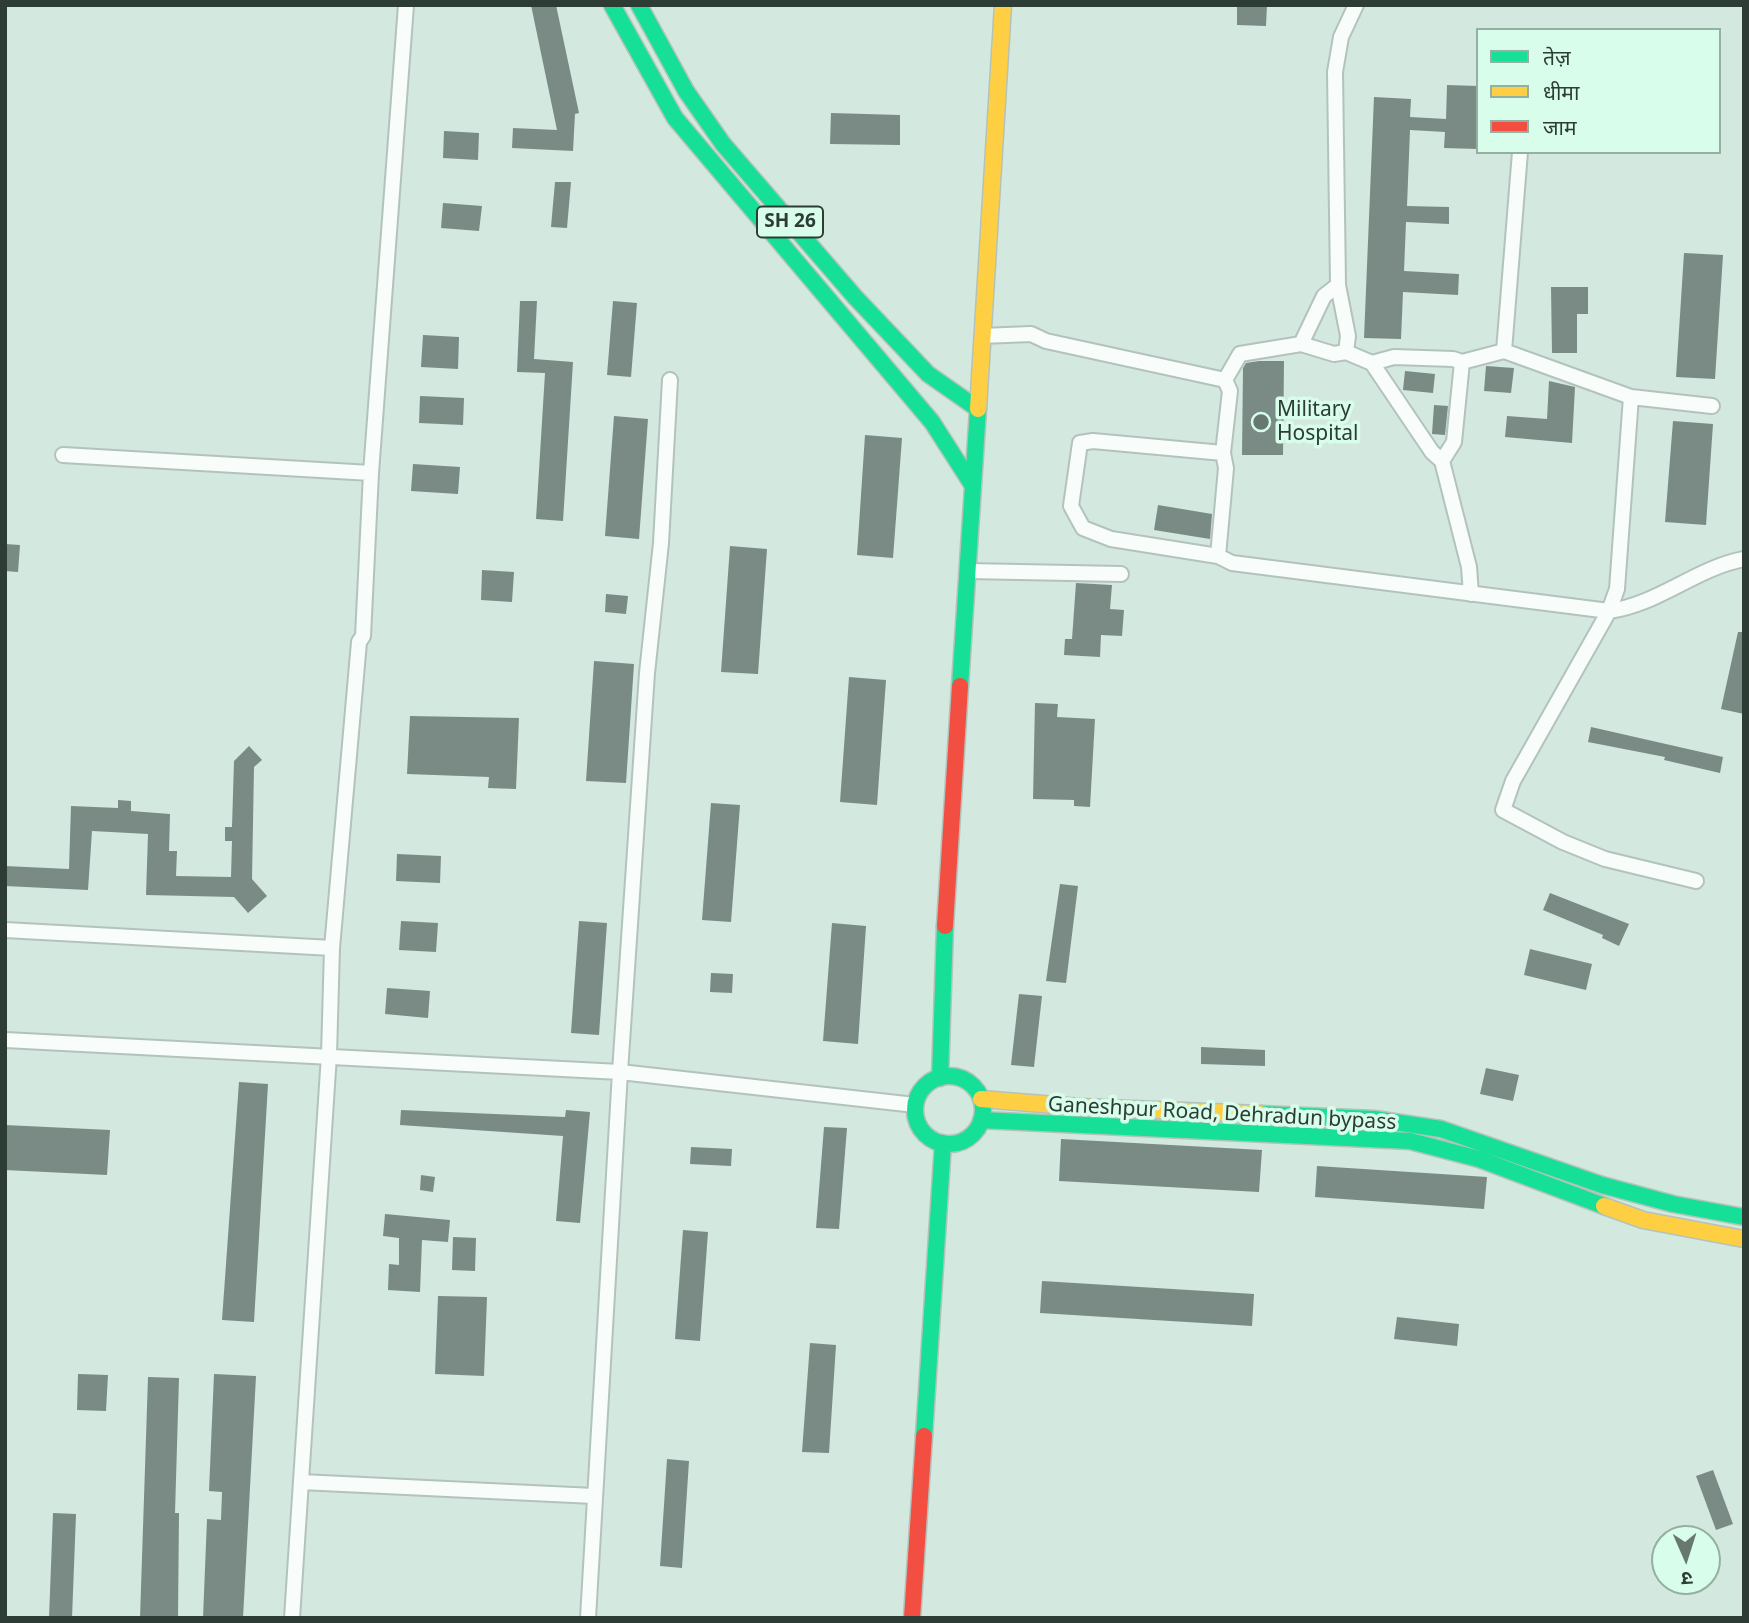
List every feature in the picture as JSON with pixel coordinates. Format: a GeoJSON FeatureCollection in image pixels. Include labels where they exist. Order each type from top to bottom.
{"type":"FeatureCollection","features":[{"type":"Feature","properties":{"kind":"main road"},"geometry":{"type":"LineString","coordinates":[[612,5],[675,118],[932,422],[973,486]]}},
{"type":"Feature","properties":{"kind":"main road","name":"SH 26"},"geometry":{"type":"LineString","coordinates":[[639,5],[686,91],[723,144],[855,297],[928,374],[978,409]]}},
{"type":"Feature","properties":{"kind":"main road"},"geometry":{"type":"LineString","coordinates":[[940,1078],[945,910],[1003,5]]}},
{"type":"Feature","properties":{"kind":"main road"},"geometry":{"type":"LineString","coordinates":[[958,1077],[968,1082],[981,1099],[981,1120],[969,1138],[943,1143],[927,1136],[919,1127],[915,1105],[926,1085],[940,1078],[958,1077]]}},
{"type":"Feature","properties":{"kind":"main road","name":"Ganeshpur Road, Dehradun bypass"},"geometry":{"type":"LineString","coordinates":[[981,1099],[1080,1107],[1374,1119],[1441,1129],[1602,1185],[1673,1204],[1744,1217]]}},
{"type":"Feature","properties":{"kind":"main road"},"geometry":{"type":"LineString","coordinates":[[981,1120],[1410,1141],[1479,1159],[1643,1220],[1744,1239]]}},
{"type":"Feature","properties":{"kind":"main road"},"geometry":{"type":"LineString","coordinates":[[912,1618],[943,1143]]}},
{"type":"Feature","properties":{"kind":"street"},"geometry":{"type":"LineString","coordinates":[[292,1618],[329,1055],[332,948],[359,642],[363,635],[371,472],[406,5]]}},
{"type":"Feature","properties":{"kind":"street"},"geometry":{"type":"LineString","coordinates":[[1346,352],[1348,335],[1338,285],[1335,72],[1341,37],[1356,5]]}},
{"type":"Feature","properties":{"kind":"street"},"geometry":{"type":"LineString","coordinates":[[1504,351],[1520,154]]}},
{"type":"Feature","properties":{"kind":"street"},"geometry":{"type":"LineString","coordinates":[[1301,344],[1325,296],[1338,285]]}},
{"type":"Feature","properties":{"kind":"street"},"geometry":{"type":"LineString","coordinates":[[982,337],[1031,334],[1046,341],[1226,380]]}},
{"type":"Feature","properties":{"kind":"street"},"geometry":{"type":"LineString","coordinates":[[1218,556],[1226,468],[1223,453],[1230,391],[1226,380],[1240,354],[1301,344],[1334,354],[1346,352],[1372,363],[1432,452],[1442,461],[1469,567],[1471,594]]}},
{"type":"Feature","properties":{"kind":"street"},"geometry":{"type":"LineString","coordinates":[[1372,363],[1394,357],[1453,359],[1462,362],[1504,351],[1631,397],[1712,406]]}},
{"type":"Feature","properties":{"kind":"street"},"geometry":{"type":"LineString","coordinates":[[1442,461],[1454,442],[1462,362]]}},
{"type":"Feature","properties":{"kind":"street"},"geometry":{"type":"LineString","coordinates":[[588,1618],[620,1072],[647,673],[661,543],[670,380]]}},
{"type":"Feature","properties":{"kind":"street"},"geometry":{"type":"LineString","coordinates":[[1631,397],[1617,589],[1609,611],[1513,781],[1503,810],[1563,842],[1605,859],[1696,881]]}},
{"type":"Feature","properties":{"kind":"street"},"geometry":{"type":"LineString","coordinates":[[1223,453],[1093,441],[1080,443],[1071,506],[1083,528],[1111,539],[1218,556],[1232,563],[1609,611],[1630,608],[1721,563],[1744,559]]}},
{"type":"Feature","properties":{"kind":"street"},"geometry":{"type":"LineString","coordinates":[[63,455],[371,472]]}},
{"type":"Feature","properties":{"kind":"street"},"geometry":{"type":"LineString","coordinates":[[968,571],[1121,574]]}},
{"type":"Feature","properties":{"kind":"street"},"geometry":{"type":"LineString","coordinates":[[5,930],[332,948]]}},
{"type":"Feature","properties":{"kind":"street"},"geometry":{"type":"LineString","coordinates":[[5,1040],[620,1072],[915,1105]]}},
{"type":"Feature","properties":{"kind":"street"},"geometry":{"type":"LineString","coordinates":[[301,1482],[594,1496]]}},
{"type":"Feature","properties":{"kind":"building"},"geometry":{"type":"Polygon","coordinates":[[[531,5],[556,5],[579,113],[575,114],[573,151],[512,148],[513,128],[557,130],[531,5]]]}},
{"type":"Feature","properties":{"kind":"building"},"geometry":{"type":"Polygon","coordinates":[[[1237,5],[1267,5],[1266,26],[1237,25],[1237,5]]]}},
{"type":"Feature","properties":{"kind":"building"},"geometry":{"type":"Polygon","coordinates":[[[1447,85],[1476,86],[1476,149],[1444,148],[1445,132],[1410,130],[1407,206],[1449,207],[1449,224],[1406,222],[1404,271],[1459,274],[1458,295],[1403,292],[1401,339],[1364,338],[1374,97],[1411,99],[1410,117],[1446,119],[1447,85]]]}},
{"type":"Feature","properties":{"kind":"building"},"geometry":{"type":"Polygon","coordinates":[[[831,113],[900,115],[900,145],[830,144],[831,113]]]}},
{"type":"Feature","properties":{"kind":"building"},"geometry":{"type":"Polygon","coordinates":[[[444,131],[479,133],[478,160],[443,158],[444,131]]]}},
{"type":"Feature","properties":{"kind":"building"},"geometry":{"type":"Polygon","coordinates":[[[555,182],[571,182],[567,228],[551,227],[555,182]]]}},
{"type":"Feature","properties":{"kind":"building"},"geometry":{"type":"Polygon","coordinates":[[[443,203],[482,206],[479,231],[441,228],[443,203]]]}},
{"type":"Feature","properties":{"kind":"building"},"geometry":{"type":"Polygon","coordinates":[[[1684,253],[1723,255],[1715,379],[1676,377],[1684,253]]]}},
{"type":"Feature","properties":{"kind":"building"},"geometry":{"type":"Polygon","coordinates":[[[1551,287],[1588,287],[1588,314],[1577,314],[1577,353],[1552,353],[1551,287]]]}},
{"type":"Feature","properties":{"kind":"building"},"geometry":{"type":"Polygon","coordinates":[[[520,301],[537,301],[534,359],[573,362],[563,521],[536,519],[545,373],[517,372],[520,301]]]}},
{"type":"Feature","properties":{"kind":"building"},"geometry":{"type":"Polygon","coordinates":[[[613,301],[637,303],[631,377],[607,375],[613,301]]]}},
{"type":"Feature","properties":{"kind":"building"},"geometry":{"type":"Polygon","coordinates":[[[423,335],[459,337],[458,369],[421,367],[423,335]]]}},
{"type":"Feature","properties":{"kind":"building"},"geometry":{"type":"Polygon","coordinates":[[[1284,361],[1283,455],[1242,455],[1243,368],[1246,363],[1284,361]]]}},
{"type":"Feature","properties":{"kind":"building"},"geometry":{"type":"Polygon","coordinates":[[[1486,366],[1514,368],[1511,393],[1484,391],[1486,366]]]}},
{"type":"Feature","properties":{"kind":"building"},"geometry":{"type":"Polygon","coordinates":[[[1405,371],[1435,374],[1433,393],[1403,390],[1405,371]]]}},
{"type":"Feature","properties":{"kind":"building"},"geometry":{"type":"Polygon","coordinates":[[[1549,381],[1575,387],[1572,443],[1505,437],[1507,416],[1547,419],[1549,381]]]}},
{"type":"Feature","properties":{"kind":"building"},"geometry":{"type":"Polygon","coordinates":[[[420,396],[464,398],[463,425],[419,423],[420,396]]]}},
{"type":"Feature","properties":{"kind":"building"},"geometry":{"type":"Polygon","coordinates":[[[1434,405],[1448,406],[1445,435],[1432,434],[1434,405]]]}},
{"type":"Feature","properties":{"kind":"building"},"geometry":{"type":"Polygon","coordinates":[[[614,416],[648,419],[639,539],[605,536],[614,416]]]}},
{"type":"Feature","properties":{"kind":"building"},"geometry":{"type":"Polygon","coordinates":[[[1673,421],[1713,424],[1706,525],[1665,522],[1673,421]]]}},
{"type":"Feature","properties":{"kind":"building"},"geometry":{"type":"Polygon","coordinates":[[[865,435],[902,438],[893,558],[857,555],[865,435]]]}},
{"type":"Feature","properties":{"kind":"building"},"geometry":{"type":"Polygon","coordinates":[[[413,464],[460,467],[458,494],[411,491],[413,464]]]}},
{"type":"Feature","properties":{"kind":"building"},"geometry":{"type":"Polygon","coordinates":[[[1158,505],[1212,514],[1210,539],[1154,530],[1158,505]]]}},
{"type":"Feature","properties":{"kind":"building"},"geometry":{"type":"Polygon","coordinates":[[[5,544],[20,545],[18,572],[5,571],[5,544]]]}},
{"type":"Feature","properties":{"kind":"building"},"geometry":{"type":"Polygon","coordinates":[[[730,546],[767,549],[758,674],[721,672],[730,546]]]}},
{"type":"Feature","properties":{"kind":"building"},"geometry":{"type":"Polygon","coordinates":[[[482,570],[514,572],[512,602],[481,600],[482,570]]]}},
{"type":"Feature","properties":{"kind":"building"},"geometry":{"type":"Polygon","coordinates":[[[1076,583],[1112,585],[1110,609],[1124,610],[1122,636],[1101,635],[1100,657],[1064,655],[1065,639],[1072,639],[1076,583]]]}},
{"type":"Feature","properties":{"kind":"building"},"geometry":{"type":"Polygon","coordinates":[[[606,594],[628,596],[626,614],[605,612],[606,594]]]}},
{"type":"Feature","properties":{"kind":"building"},"geometry":{"type":"Polygon","coordinates":[[[1738,632],[1744,632],[1744,714],[1721,709],[1738,632]]]}},
{"type":"Feature","properties":{"kind":"building"},"geometry":{"type":"Polygon","coordinates":[[[594,661],[634,664],[626,783],[586,781],[594,661]]]}},
{"type":"Feature","properties":{"kind":"building"},"geometry":{"type":"Polygon","coordinates":[[[849,677],[886,680],[877,805],[840,802],[849,677]]]}},
{"type":"Feature","properties":{"kind":"building"},"geometry":{"type":"Polygon","coordinates":[[[1035,703],[1058,704],[1057,717],[1095,719],[1090,807],[1074,806],[1074,800],[1033,799],[1035,703]]]}},
{"type":"Feature","properties":{"kind":"building"},"geometry":{"type":"Polygon","coordinates":[[[410,716],[519,718],[516,789],[488,788],[489,777],[407,774],[410,716]]]}},
{"type":"Feature","properties":{"kind":"building"},"geometry":{"type":"Polygon","coordinates":[[[1591,727],[1723,757],[1720,773],[1664,760],[1665,757],[1588,742],[1591,727]]]}},
{"type":"Feature","properties":{"kind":"building"},"geometry":{"type":"Polygon","coordinates":[[[249,746],[262,760],[254,767],[252,879],[267,896],[248,913],[234,897],[146,895],[148,834],[92,831],[88,890],[5,886],[5,866],[69,869],[71,806],[118,808],[118,800],[131,801],[131,811],[170,814],[169,851],[177,851],[176,876],[231,877],[232,841],[225,841],[225,827],[232,827],[234,761],[249,746]]]}},
{"type":"Feature","properties":{"kind":"building"},"geometry":{"type":"Polygon","coordinates":[[[711,803],[740,805],[731,922],[702,920],[711,803]]]}},
{"type":"Feature","properties":{"kind":"building"},"geometry":{"type":"Polygon","coordinates":[[[397,854],[441,856],[440,883],[396,881],[397,854]]]}},
{"type":"Feature","properties":{"kind":"building"},"geometry":{"type":"Polygon","coordinates":[[[1060,884],[1078,886],[1066,983],[1046,981],[1060,884]]]}},
{"type":"Feature","properties":{"kind":"building"},"geometry":{"type":"Polygon","coordinates":[[[1550,893],[1629,924],[1619,946],[1602,938],[1603,935],[1543,910],[1550,893]]]}},
{"type":"Feature","properties":{"kind":"building"},"geometry":{"type":"Polygon","coordinates":[[[401,921],[438,923],[436,952],[399,950],[401,921]]]}},
{"type":"Feature","properties":{"kind":"building"},"geometry":{"type":"Polygon","coordinates":[[[579,921],[607,923],[599,1035],[571,1033],[579,921]]]}},
{"type":"Feature","properties":{"kind":"building"},"geometry":{"type":"Polygon","coordinates":[[[832,923],[866,926],[858,1044],[823,1041],[832,923]]]}},
{"type":"Feature","properties":{"kind":"building"},"geometry":{"type":"Polygon","coordinates":[[[1530,949],[1592,964],[1586,990],[1524,975],[1530,949]]]}},
{"type":"Feature","properties":{"kind":"building"},"geometry":{"type":"Polygon","coordinates":[[[711,973],[733,974],[732,993],[710,992],[711,973]]]}},
{"type":"Feature","properties":{"kind":"building"},"geometry":{"type":"Polygon","coordinates":[[[387,988],[430,991],[428,1018],[385,1014],[387,988]]]}},
{"type":"Feature","properties":{"kind":"building"},"geometry":{"type":"Polygon","coordinates":[[[1019,994],[1042,996],[1034,1067],[1011,1065],[1019,994]]]}},
{"type":"Feature","properties":{"kind":"building"},"geometry":{"type":"Polygon","coordinates":[[[1201,1047],[1265,1050],[1265,1066],[1201,1064],[1201,1047]]]}},
{"type":"Feature","properties":{"kind":"building"},"geometry":{"type":"Polygon","coordinates":[[[1486,1068],[1519,1075],[1513,1101],[1480,1094],[1486,1068]]]}},
{"type":"Feature","properties":{"kind":"building"},"geometry":{"type":"Polygon","coordinates":[[[239,1082],[268,1084],[254,1322],[222,1320],[239,1082]]]}},
{"type":"Feature","properties":{"kind":"building"},"geometry":{"type":"Polygon","coordinates":[[[401,1110],[565,1117],[566,1110],[590,1112],[580,1223],[556,1221],[563,1136],[400,1125],[401,1110]]]}},
{"type":"Feature","properties":{"kind":"building"},"geometry":{"type":"Polygon","coordinates":[[[5,1125],[110,1130],[107,1175],[5,1170],[5,1125]]]}},
{"type":"Feature","properties":{"kind":"building"},"geometry":{"type":"Polygon","coordinates":[[[824,1127],[847,1128],[839,1229],[816,1228],[824,1127]]]}},
{"type":"Feature","properties":{"kind":"building"},"geometry":{"type":"Polygon","coordinates":[[[1061,1139],[1262,1150],[1259,1192],[1059,1181],[1061,1139]]]}},
{"type":"Feature","properties":{"kind":"building"},"geometry":{"type":"Polygon","coordinates":[[[691,1147],[732,1149],[731,1166],[690,1164],[691,1147]]]}},
{"type":"Feature","properties":{"kind":"building"},"geometry":{"type":"Polygon","coordinates":[[[1317,1166],[1487,1177],[1484,1209],[1315,1197],[1317,1166]]]}},
{"type":"Feature","properties":{"kind":"building"},"geometry":{"type":"Polygon","coordinates":[[[421,1175],[435,1177],[433,1192],[420,1190],[421,1175]]]}},
{"type":"Feature","properties":{"kind":"building"},"geometry":{"type":"Polygon","coordinates":[[[385,1214],[450,1220],[448,1242],[422,1240],[420,1292],[388,1290],[389,1264],[399,1265],[399,1238],[383,1236],[385,1214]]]}},
{"type":"Feature","properties":{"kind":"building"},"geometry":{"type":"Polygon","coordinates":[[[683,1230],[708,1232],[700,1341],[675,1339],[683,1230]]]}},
{"type":"Feature","properties":{"kind":"building"},"geometry":{"type":"Polygon","coordinates":[[[453,1237],[476,1238],[475,1271],[452,1270],[453,1237]]]}},
{"type":"Feature","properties":{"kind":"building"},"geometry":{"type":"Polygon","coordinates":[[[1042,1281],[1254,1294],[1252,1326],[1040,1313],[1042,1281]]]}},
{"type":"Feature","properties":{"kind":"building"},"geometry":{"type":"Polygon","coordinates":[[[438,1296],[487,1297],[484,1376],[435,1374],[438,1296]]]}},
{"type":"Feature","properties":{"kind":"building"},"geometry":{"type":"Polygon","coordinates":[[[1397,1317],[1459,1324],[1457,1346],[1394,1339],[1397,1317]]]}},
{"type":"Feature","properties":{"kind":"building"},"geometry":{"type":"Polygon","coordinates":[[[810,1343],[836,1345],[829,1453],[802,1452],[810,1343]]]}},
{"type":"Feature","properties":{"kind":"building"},"geometry":{"type":"Polygon","coordinates":[[[78,1374],[108,1375],[106,1411],[77,1410],[78,1374]]]}},
{"type":"Feature","properties":{"kind":"building"},"geometry":{"type":"Polygon","coordinates":[[[214,1374],[256,1376],[243,1618],[203,1618],[207,1519],[221,1520],[222,1492],[209,1491],[214,1374]]]}},
{"type":"Feature","properties":{"kind":"building"},"geometry":{"type":"Polygon","coordinates":[[[148,1377],[179,1378],[175,1513],[179,1513],[178,1618],[140,1618],[148,1377]]]}},
{"type":"Feature","properties":{"kind":"building"},"geometry":{"type":"Polygon","coordinates":[[[667,1459],[689,1461],[682,1568],[660,1566],[667,1459]]]}},
{"type":"Feature","properties":{"kind":"building"},"geometry":{"type":"Polygon","coordinates":[[[1713,1470],[1733,1524],[1721,1528],[1721,1525],[1714,1525],[1696,1476],[1713,1470]]]}},
{"type":"Feature","properties":{"kind":"building"},"geometry":{"type":"Polygon","coordinates":[[[53,1513],[76,1514],[72,1618],[49,1618],[53,1513]]]}},
{"type":"Feature","properties":{"kind":"traffic: fast"},"geometry":{"type":"LineString","coordinates":[[612,5],[675,118],[932,422],[973,486]]}},
{"type":"Feature","properties":{"kind":"traffic: fast"},"geometry":{"type":"LineString","coordinates":[[639,5],[686,91],[723,144],[855,297],[928,374],[978,409],[960,686]]}},
{"type":"Feature","properties":{"kind":"traffic: fast"},"geometry":{"type":"LineString","coordinates":[[940,1078],[945,926]]}},
{"type":"Feature","properties":{"kind":"traffic: fast"},"geometry":{"type":"LineString","coordinates":[[949,1076],[962,1079],[973,1086],[980,1097],[983,1110],[980,1123],[973,1134],[962,1141],[949,1144],[936,1141],[925,1134],[918,1123],[915,1110],[918,1097],[925,1086],[936,1079],[949,1076]]}},
{"type":"Feature","properties":{"kind":"traffic: fast"},"geometry":{"type":"LineString","coordinates":[[1261,1114],[1374,1119],[1441,1129],[1602,1185],[1673,1204],[1744,1217]]}},
{"type":"Feature","properties":{"kind":"traffic: fast"},"geometry":{"type":"LineString","coordinates":[[981,1120],[1410,1141],[1479,1159],[1604,1206]]}},
{"type":"Feature","properties":{"kind":"traffic: fast"},"geometry":{"type":"LineString","coordinates":[[924,1436],[943,1143]]}},
{"type":"Feature","properties":{"kind":"traffic: slow"},"geometry":{"type":"LineString","coordinates":[[978,409],[1003,5]]}},
{"type":"Feature","properties":{"kind":"traffic: slow"},"geometry":{"type":"LineString","coordinates":[[981,1099],[1080,1107],[1261,1114]]}},
{"type":"Feature","properties":{"kind":"traffic: slow"},"geometry":{"type":"LineString","coordinates":[[1604,1206],[1643,1220],[1744,1239]]}},
{"type":"Feature","properties":{"kind":"traffic: jam"},"geometry":{"type":"LineString","coordinates":[[945,926],[960,686]]}},
{"type":"Feature","properties":{"kind":"traffic: jam"},"geometry":{"type":"LineString","coordinates":[[912,1618],[924,1436]]}},
{"type":"Feature","properties":{"kind":"place","name":"Military Hospital"},"geometry":{"type":"Point","coordinates":[1261,422]}}]}
